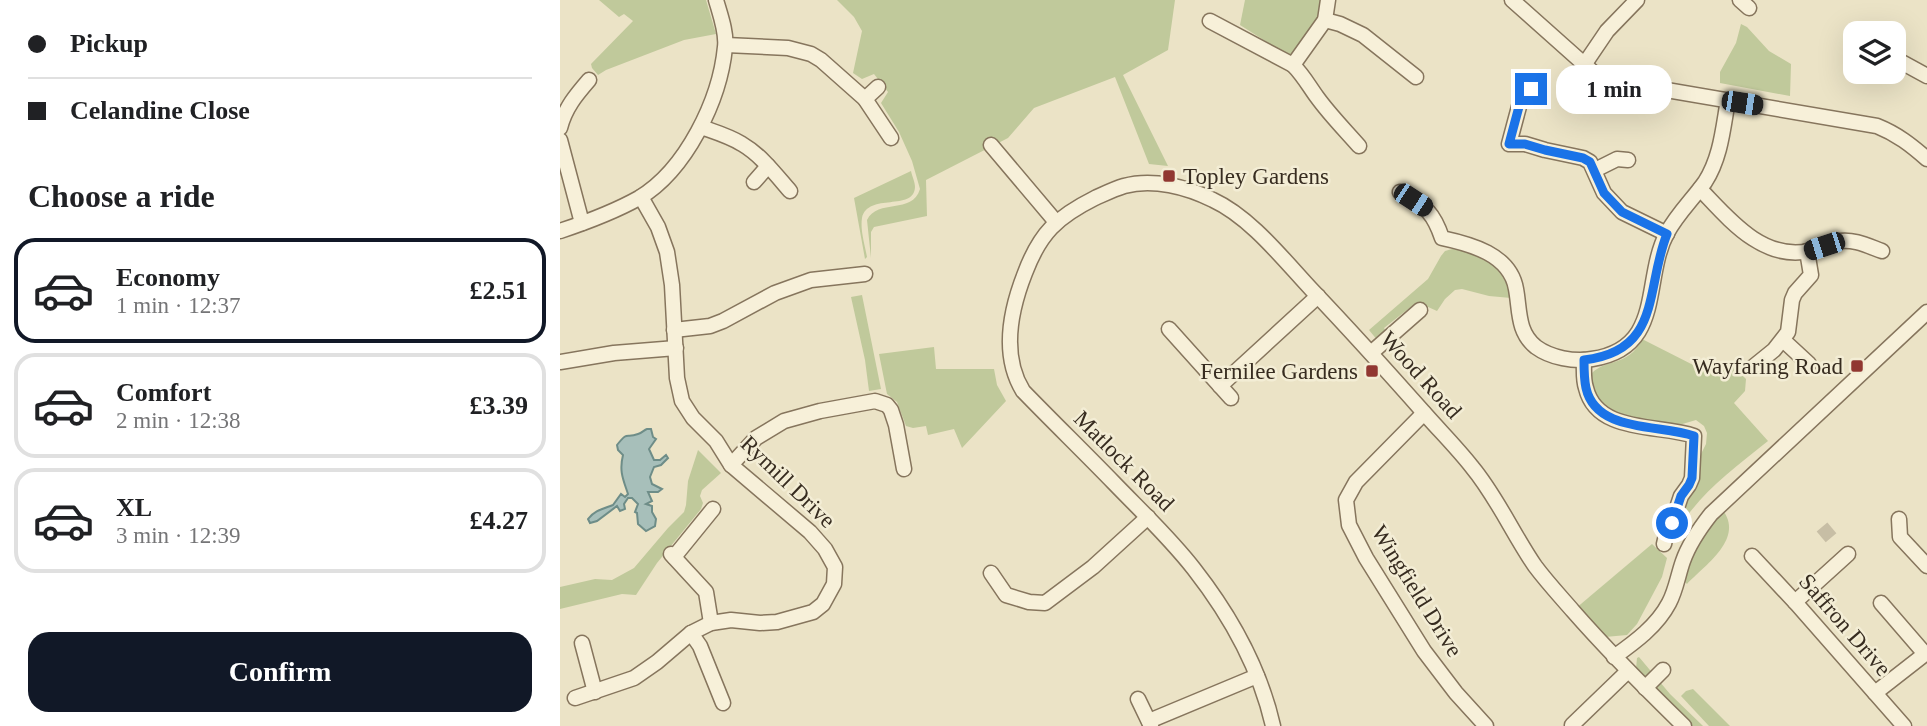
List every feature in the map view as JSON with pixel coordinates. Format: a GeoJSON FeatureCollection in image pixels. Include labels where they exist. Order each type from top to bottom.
{"type":"FeatureCollection","features":[{"type":"Feature","properties":{"kind":"street"},"geometry":{"type":"LineString","coordinates":[[560,231],[603,216],[641,197],[673,168],[686,151],[701,127],[718,82],[726,45],[716,0]]}},
{"type":"Feature","properties":{"kind":"street"},"geometry":{"type":"LineString","coordinates":[[1293,65],[1325,20],[1328,0]]}},
{"type":"Feature","properties":{"kind":"street"},"geometry":{"type":"LineString","coordinates":[[1512,0],[1584,65],[1608,80],[1877,126],[1906,140],[1927,159]]}},
{"type":"Feature","properties":{"kind":"street"},"geometry":{"type":"LineString","coordinates":[[1584,65],[1629,3]]}},
{"type":"Feature","properties":{"kind":"street"},"geometry":{"type":"LineString","coordinates":[[1325,20],[1363,35],[1416,77]]}},
{"type":"Feature","properties":{"kind":"street"},"geometry":{"type":"LineString","coordinates":[[1210,21],[1293,65],[1304,76],[1331,115],[1359,146]]}},
{"type":"Feature","properties":{"kind":"street"},"geometry":{"type":"LineString","coordinates":[[726,45],[788,48],[811,54],[865,99],[891,138]]}},
{"type":"Feature","properties":{"kind":"street"},"geometry":{"type":"LineString","coordinates":[[1906,65],[1927,76]]}},
{"type":"Feature","properties":{"kind":"street"},"geometry":{"type":"LineString","coordinates":[[560,128],[569,104],[589,80]]}},
{"type":"Feature","properties":{"kind":"street"},"geometry":{"type":"LineString","coordinates":[[865,99],[878,87]]}},
{"type":"Feature","properties":{"kind":"street"},"geometry":{"type":"LineString","coordinates":[[1531,89],[1524,88],[1509,144],[1525,144],[1577,155],[1590,162],[1604,193],[1622,212],[1667,234]]}},
{"type":"Feature","properties":{"kind":"street"},"geometry":{"type":"LineString","coordinates":[[1400,191],[1426,208],[1436,221],[1442,237],[1478,247],[1500,262],[1512,278],[1520,323],[1534,345],[1551,355],[1584,360],[1615,353],[1628,344],[1639,331],[1646,316],[1667,234],[1712,170],[1728,100]]}},
{"type":"Feature","properties":{"kind":"street"},"geometry":{"type":"LineString","coordinates":[[701,127],[745,145],[790,191]]}},
{"type":"Feature","properties":{"kind":"street"},"geometry":{"type":"LineString","coordinates":[[560,140],[582,223]]}},
{"type":"Feature","properties":{"kind":"street"},"geometry":{"type":"LineString","coordinates":[[991,145],[1056,222]]}},
{"type":"Feature","properties":{"kind":"street"},"geometry":{"type":"LineString","coordinates":[[1595,170],[1617,159],[1628,160]]}},
{"type":"Feature","properties":{"kind":"street"},"geometry":{"type":"LineString","coordinates":[[754,182],[768,166]]}},
{"type":"Feature","properties":{"kind":"street","name":"Wood Road"},"geometry":{"type":"LineString","coordinates":[[1056,222],[1068,212],[1108,192],[1125,186],[1151,183],[1182,189],[1214,200],[1245,221],[1371,353],[1473,468],[1535,566],[1614,657],[1684,726]]}},
{"type":"Feature","properties":{"kind":"street"},"geometry":{"type":"LineString","coordinates":[[1700,189],[1732,222],[1760,243],[1785,250],[1807,251],[1840,240],[1860,242],[1882,251]]}},
{"type":"Feature","properties":{"kind":"street","name":"Rymill Drive"},"geometry":{"type":"LineString","coordinates":[[575,698],[634,678],[691,633],[711,624],[731,620],[777,622],[813,612],[822,604],[834,584],[835,567],[825,549],[810,532],[732,465],[682,401],[677,378],[672,285],[667,252],[658,227],[641,197]]}},
{"type":"Feature","properties":{"kind":"street","name":"Matlock Road"},"geometry":{"type":"LineString","coordinates":[[1056,222],[1041,239],[1015,299],[1010,327],[1010,349],[1016,380],[1023,391],[1148,517],[1194,569],[1218,602],[1243,645],[1257,676],[1273,726]]}},
{"type":"Feature","properties":{"kind":"street"},"geometry":{"type":"LineString","coordinates":[[1754,367],[1783,340],[1789,328],[1791,300],[1811,275],[1807,251]]}},
{"type":"Feature","properties":{"kind":"street"},"geometry":{"type":"LineString","coordinates":[[674,330],[710,326],[775,293],[811,280],[865,274]]}},
{"type":"Feature","properties":{"kind":"street"},"geometry":{"type":"LineString","coordinates":[[1220,386],[1318,296]]}},
{"type":"Feature","properties":{"kind":"street"},"geometry":{"type":"LineString","coordinates":[[1371,353],[1420,310]]}},
{"type":"Feature","properties":{"kind":"street"},"geometry":{"type":"LineString","coordinates":[[1614,657],[1661,617],[1670,601],[1688,551],[1711,514],[1925,318]]}},
{"type":"Feature","properties":{"kind":"street"},"geometry":{"type":"LineString","coordinates":[[1169,329],[1231,398]]}},
{"type":"Feature","properties":{"kind":"street"},"geometry":{"type":"LineString","coordinates":[[1783,340],[1809,364]]}},
{"type":"Feature","properties":{"kind":"street"},"geometry":{"type":"LineString","coordinates":[[560,362],[614,353],[676,348]]}},
{"type":"Feature","properties":{"kind":"street"},"geometry":{"type":"LineString","coordinates":[[1584,360],[1585,386],[1589,397],[1604,414],[1629,425],[1681,431],[1694,436],[1692,478],[1689,485],[1675,494],[1664,544]]}},
{"type":"Feature","properties":{"kind":"street"},"geometry":{"type":"LineString","coordinates":[[732,465],[756,439],[784,421],[875,401],[887,405],[891,410],[904,469]]}},
{"type":"Feature","properties":{"kind":"street","name":"Wingfield Drive"},"geometry":{"type":"LineString","coordinates":[[1424,413],[1356,482],[1346,500],[1349,525],[1366,558],[1424,650],[1486,726]]}},
{"type":"Feature","properties":{"kind":"street"},"geometry":{"type":"LineString","coordinates":[[711,624],[706,592],[672,555],[713,509]]}},
{"type":"Feature","properties":{"kind":"street"},"geometry":{"type":"LineString","coordinates":[[991,573],[1006,595],[1029,602],[1045,603],[1093,567],[1148,517]]}},
{"type":"Feature","properties":{"kind":"street"},"geometry":{"type":"LineString","coordinates":[[1899,519],[1900,537],[1927,566]]}},
{"type":"Feature","properties":{"kind":"street"},"geometry":{"type":"LineString","coordinates":[[1796,601],[1848,554]]}},
{"type":"Feature","properties":{"kind":"street","name":"Saffron Drive"},"geometry":{"type":"LineString","coordinates":[[1752,556],[1796,601],[1904,726]]}},
{"type":"Feature","properties":{"kind":"street"},"geometry":{"type":"LineString","coordinates":[[1875,694],[1925,653],[1881,603]]}},
{"type":"Feature","properties":{"kind":"street"},"geometry":{"type":"LineString","coordinates":[[691,633],[700,646],[723,703]]}},
{"type":"Feature","properties":{"kind":"street"},"geometry":{"type":"LineString","coordinates":[[582,643],[595,692]]}},
{"type":"Feature","properties":{"kind":"street"},"geometry":{"type":"LineString","coordinates":[[1645,688],[1663,670]]}},
{"type":"Feature","properties":{"kind":"street"},"geometry":{"type":"LineString","coordinates":[[1572,725],[1628,671]]}},
{"type":"Feature","properties":{"kind":"street"},"geometry":{"type":"LineString","coordinates":[[1138,699],[1150,723],[1257,676]]}},
{"type":"Feature","properties":{"kind":"green space"},"geometry":{"type":"Polygon","coordinates":[[[599,0],[706,0],[716,34],[684,40],[598,75],[591,64],[633,21],[624,14],[619,17],[599,0]]]}},
{"type":"Feature","properties":{"kind":"green space"},"geometry":{"type":"Polygon","coordinates":[[[837,0],[1175,0],[1168,50],[1123,75],[1168,166],[1149,164],[1115,77],[1034,108],[1008,138],[926,180],[927,216],[874,227],[871,232],[871,258],[867,220],[872,213],[879,210],[910,202],[920,189],[912,161],[899,132],[881,103],[888,92],[874,74],[862,79],[853,73],[862,31],[854,17],[837,0]]]}},
{"type":"Feature","properties":{"kind":"green space"},"geometry":{"type":"Polygon","coordinates":[[[1245,0],[1320,0],[1321,16],[1292,58],[1240,25],[1245,0]]]}},
{"type":"Feature","properties":{"kind":"green space"},"geometry":{"type":"Polygon","coordinates":[[[1741,24],[1769,51],[1791,64],[1790,96],[1720,83],[1720,72],[1736,43],[1741,24]]]}},
{"type":"Feature","properties":{"kind":"green space"},"geometry":{"type":"Polygon","coordinates":[[[911,171],[915,185],[913,194],[907,199],[881,203],[866,210],[862,218],[867,257],[865,259],[854,198],[911,171]]]}},
{"type":"Feature","properties":{"kind":"green space"},"geometry":{"type":"Polygon","coordinates":[[[1452,249],[1474,253],[1491,262],[1503,277],[1511,298],[1462,289],[1455,290],[1437,311],[1417,302],[1384,328],[1387,333],[1378,341],[1369,330],[1428,279],[1445,251],[1452,249]]]}},
{"type":"Feature","properties":{"kind":"green space"},"geometry":{"type":"Polygon","coordinates":[[[862,295],[881,389],[869,391],[851,297],[862,295]]]}},
{"type":"Feature","properties":{"kind":"green space"},"geometry":{"type":"Polygon","coordinates":[[[1642,339],[1709,373],[1717,370],[1718,364],[1737,365],[1738,371],[1746,379],[1745,391],[1734,403],[1768,441],[1723,477],[1698,502],[1676,532],[1667,551],[1706,444],[1707,433],[1704,426],[1696,420],[1679,425],[1636,421],[1609,410],[1596,398],[1589,377],[1601,367],[1630,355],[1642,339]]]}},
{"type":"Feature","properties":{"kind":"green space"},"geometry":{"type":"Polygon","coordinates":[[[934,347],[936,369],[994,369],[997,385],[1006,401],[962,448],[954,429],[928,435],[926,426],[906,426],[897,402],[887,394],[879,354],[934,347]]]}},
{"type":"Feature","properties":{"kind":"green space"},"geometry":{"type":"Polygon","coordinates":[[[698,450],[721,473],[702,490],[701,509],[657,563],[636,595],[622,594],[560,609],[560,587],[595,579],[612,580],[634,568],[684,512],[688,481],[698,450]]]}},
{"type":"Feature","properties":{"kind":"green space"},"geometry":{"type":"Polygon","coordinates":[[[1719,512],[1724,512],[1729,522],[1729,533],[1725,542],[1711,561],[1687,584],[1684,581],[1693,552],[1719,512]]]}},
{"type":"Feature","properties":{"kind":"green space"},"geometry":{"type":"Polygon","coordinates":[[[1652,544],[1667,558],[1662,577],[1637,624],[1627,635],[1605,637],[1575,609],[1652,544]]]}},
{"type":"Feature","properties":{"kind":"green space"},"geometry":{"type":"Polygon","coordinates":[[[1639,657],[1670,694],[1703,726],[1690,726],[1636,669],[1639,657]]]}},
{"type":"Feature","properties":{"kind":"green space"},"geometry":{"type":"Polygon","coordinates":[[[1693,689],[1730,726],[1709,726],[1681,696],[1693,689]]]}},
{"type":"Feature","properties":{"kind":"water"},"geometry":{"type":"Polygon","coordinates":[[[651,429],[656,439],[649,449],[654,460],[660,460],[666,455],[668,458],[661,465],[654,467],[650,477],[652,484],[662,489],[648,492],[652,501],[646,504],[652,506],[655,526],[646,531],[638,524],[635,512],[638,504],[632,498],[628,498],[624,504],[625,509],[620,511],[617,506],[590,523],[588,519],[593,514],[613,505],[621,494],[625,497],[628,494],[623,479],[623,455],[617,445],[625,436],[639,434],[651,429]]]}},
{"type":"Feature","properties":{"kind":"tunnel"},"geometry":{"type":"LineString","coordinates":[[1822,527],[1833,540]]}},
{"type":"Feature","properties":{"kind":"place","name":"Topley Gardens"},"geometry":{"type":"Point","coordinates":[1169,176]}},
{"type":"Feature","properties":{"kind":"place","name":"Wayfaring Road"},"geometry":{"type":"Point","coordinates":[1857,366]}},
{"type":"Feature","properties":{"kind":"place","name":"Fernilee Gardens"},"geometry":{"type":"Point","coordinates":[1372,371]}},
{"type":"Feature","properties":{"kind":"route"},"geometry":{"type":"LineString","coordinates":[[1531,89],[1524,88],[1509,144],[1525,144],[1583,158],[1590,162],[1604,193],[1612,203],[1622,212],[1667,234],[1660,253],[1649,306],[1639,331],[1628,344],[1615,353],[1584,360],[1585,386],[1589,397],[1604,414],[1629,425],[1681,431],[1694,436],[1692,478],[1681,496],[1672,523]]}}]}
